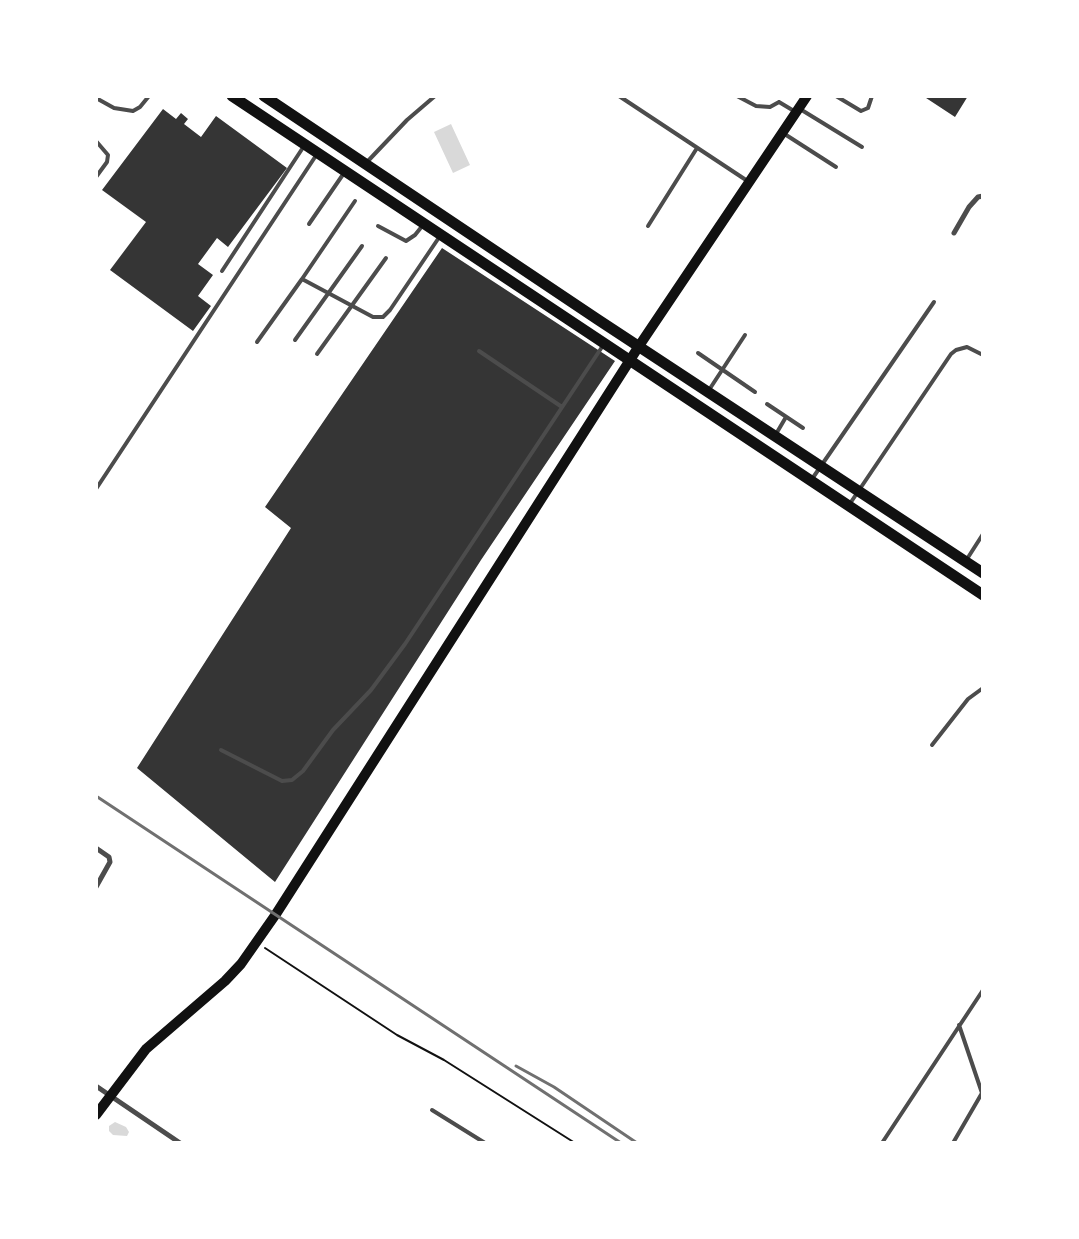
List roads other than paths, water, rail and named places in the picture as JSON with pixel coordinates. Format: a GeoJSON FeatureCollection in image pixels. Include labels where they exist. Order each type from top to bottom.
{"type":"FeatureCollection","features":[{"type":"Feature","properties":{"kind":"main road"},"geometry":{"type":"LineString","coordinates":[[232,96],[589,331],[978,592],[983,574],[965,561],[596,319],[264,96]]}},
{"type":"Feature","properties":{"kind":"main road"},"geometry":{"type":"LineString","coordinates":[[96,1115],[146,1049],[169,1027],[225,981],[241,964],[639,346],[807,96]]}},
{"type":"Feature","properties":{"kind":"main road"},"geometry":{"type":"LineString","coordinates":[[335,164],[344,149]]}},
{"type":"Feature","properties":{"kind":"main road"},"geometry":{"type":"LineString","coordinates":[[589,331],[596,319]]}},
{"type":"Feature","properties":{"kind":"street"},"geometry":{"type":"LineString","coordinates":[[954,233],[969,207],[978,197],[983,196]]}},
{"type":"Feature","properties":{"kind":"street"},"geometry":{"type":"LineString","coordinates":[[96,848],[110,859],[108,870],[96,887]]}},
{"type":"Feature","properties":{"kind":"street"},"geometry":{"type":"LineString","coordinates":[[96,1086],[180,1143]]}},
{"type":"Feature","properties":{"kind":"lane"},"geometry":{"type":"LineString","coordinates":[[96,98],[114,108],[133,111],[140,107],[149,96]]}},
{"type":"Feature","properties":{"kind":"lane"},"geometry":{"type":"LineString","coordinates":[[366,164],[407,120],[435,96]]}},
{"type":"Feature","properties":{"kind":"lane"},"geometry":{"type":"LineString","coordinates":[[619,96],[749,183]]}},
{"type":"Feature","properties":{"kind":"lane"},"geometry":{"type":"LineString","coordinates":[[737,96],[756,106],[770,107],[779,102]]}},
{"type":"Feature","properties":{"kind":"lane"},"geometry":{"type":"LineString","coordinates":[[778,96],[779,102]]}},
{"type":"Feature","properties":{"kind":"lane"},"geometry":{"type":"LineString","coordinates":[[836,96],[861,111],[868,108],[872,96]]}},
{"type":"Feature","properties":{"kind":"lane"},"geometry":{"type":"LineString","coordinates":[[779,102],[798,110],[862,148]]}},
{"type":"Feature","properties":{"kind":"lane"},"geometry":{"type":"LineString","coordinates":[[783,133],[836,167]]}},
{"type":"Feature","properties":{"kind":"lane"},"geometry":{"type":"LineString","coordinates":[[96,141],[108,154],[107,162],[96,177]]}},
{"type":"Feature","properties":{"kind":"lane"},"geometry":{"type":"LineString","coordinates":[[222,271],[305,144]]}},
{"type":"Feature","properties":{"kind":"lane"},"geometry":{"type":"LineString","coordinates":[[648,226],[697,148]]}},
{"type":"Feature","properties":{"kind":"lane"},"geometry":{"type":"LineString","coordinates":[[96,489],[318,152]]}},
{"type":"Feature","properties":{"kind":"lane"},"geometry":{"type":"LineString","coordinates":[[309,224],[345,171]]}},
{"type":"Feature","properties":{"kind":"lane"},"geometry":{"type":"LineString","coordinates":[[257,342],[355,201]]}},
{"type":"Feature","properties":{"kind":"lane"},"geometry":{"type":"LineString","coordinates":[[378,226],[406,241],[415,235],[424,223]]}},
{"type":"Feature","properties":{"kind":"lane"},"geometry":{"type":"LineString","coordinates":[[302,279],[373,317],[387,314],[441,234]]}},
{"type":"Feature","properties":{"kind":"lane"},"geometry":{"type":"LineString","coordinates":[[295,340],[362,246]]}},
{"type":"Feature","properties":{"kind":"lane"},"geometry":{"type":"LineString","coordinates":[[317,354],[386,258]]}},
{"type":"Feature","properties":{"kind":"lane"},"geometry":{"type":"LineString","coordinates":[[811,481],[934,302]]}},
{"type":"Feature","properties":{"kind":"lane"},"geometry":{"type":"LineString","coordinates":[[708,392],[745,334]]}},
{"type":"Feature","properties":{"kind":"lane"},"geometry":{"type":"LineString","coordinates":[[221,750],[282,781],[292,780],[303,771],[339,722],[371,690],[401,651],[605,342]]}},
{"type":"Feature","properties":{"kind":"lane"},"geometry":{"type":"LineString","coordinates":[[849,506],[951,354],[956,350],[968,347],[983,355]]}},
{"type":"Feature","properties":{"kind":"lane"},"geometry":{"type":"LineString","coordinates":[[479,351],[562,407]]}},
{"type":"Feature","properties":{"kind":"lane"},"geometry":{"type":"LineString","coordinates":[[698,353],[755,392]]}},
{"type":"Feature","properties":{"kind":"lane"},"geometry":{"type":"LineString","coordinates":[[767,404],[803,428]]}},
{"type":"Feature","properties":{"kind":"lane"},"geometry":{"type":"LineString","coordinates":[[775,437],[786,417]]}},
{"type":"Feature","properties":{"kind":"lane"},"geometry":{"type":"LineString","coordinates":[[965,561],[983,534]]}},
{"type":"Feature","properties":{"kind":"lane"},"geometry":{"type":"LineString","coordinates":[[932,745],[968,699],[983,688]]}},
{"type":"Feature","properties":{"kind":"lane"},"geometry":{"type":"LineString","coordinates":[[882,1143],[983,990]]}},
{"type":"Feature","properties":{"kind":"lane"},"geometry":{"type":"LineString","coordinates":[[953,1143],[983,1093],[959,1025]]}},
{"type":"Feature","properties":{"kind":"lane"},"geometry":{"type":"LineString","coordinates":[[432,1110],[484,1143]]}},
{"type":"Feature","properties":{"kind":"railway"},"geometry":{"type":"LineString","coordinates":[[96,796],[621,1143]]}},
{"type":"Feature","properties":{"kind":"railway"},"geometry":{"type":"LineString","coordinates":[[516,1066],[554,1087],[637,1143]]}}]}
